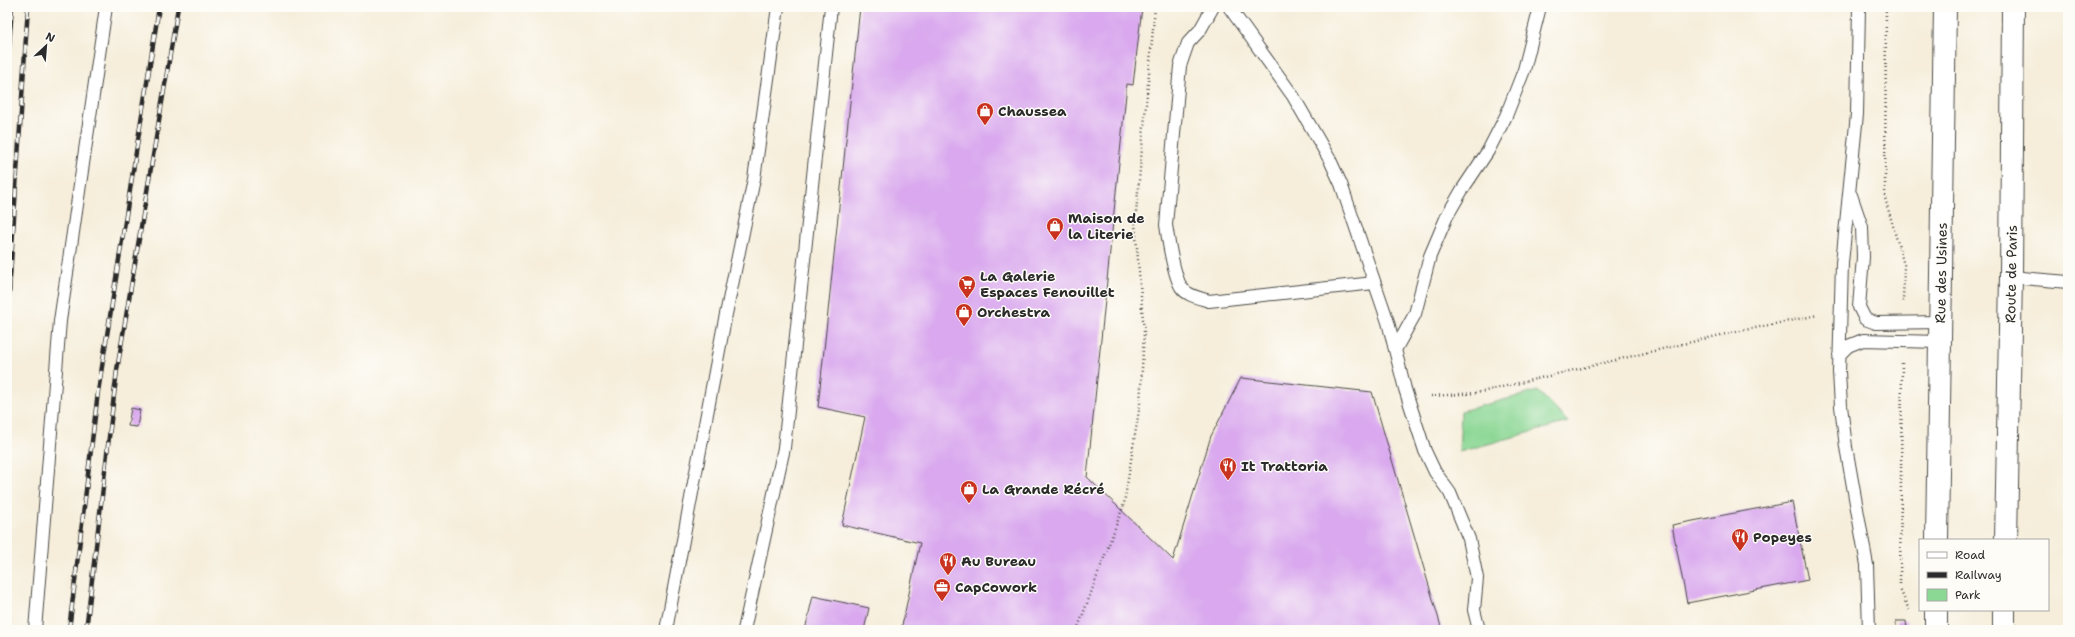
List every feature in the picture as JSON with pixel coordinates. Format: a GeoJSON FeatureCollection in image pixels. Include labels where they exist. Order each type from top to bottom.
{"type":"FeatureCollection","features":[{"type":"Feature","properties":{"kind":"main road","name":"Rue des Usines"},"geometry":{"type":"LineString","coordinates":[[1937,539],[1945,7]]}},
{"type":"Feature","properties":{"kind":"main road","name":"Route de Paris"},"geometry":{"type":"LineString","coordinates":[[2006,539],[2011,277],[2013,7]]}},
{"type":"Feature","properties":{"kind":"main road"},"geometry":{"type":"LineString","coordinates":[[1936,611],[1936,630]]}},
{"type":"Feature","properties":{"kind":"main road"},"geometry":{"type":"LineString","coordinates":[[2004,611],[2004,630]]}},
{"type":"Feature","properties":{"kind":"lane"},"geometry":{"type":"LineString","coordinates":[[35,630],[60,321],[106,7]]}},
{"type":"Feature","properties":{"kind":"lane"},"geometry":{"type":"LineString","coordinates":[[666,630],[722,332],[754,179],[778,7]]}},
{"type":"Feature","properties":{"kind":"lane"},"geometry":{"type":"LineString","coordinates":[[744,630],[784,448],[831,7]]}},
{"type":"Feature","properties":{"kind":"lane"},"geometry":{"type":"LineString","coordinates":[[1213,7],[1200,30],[1188,43],[1180,66],[1166,225],[1168,241],[1182,287],[1193,296],[1209,301],[1374,283]]}},
{"type":"Feature","properties":{"kind":"lane"},"geometry":{"type":"LineString","coordinates":[[1229,7],[1294,96],[1330,160],[1350,209],[1395,350],[1405,389],[1425,452],[1435,472],[1450,493],[1469,539],[1477,578],[1474,610],[1479,630]]}},
{"type":"Feature","properties":{"kind":"lane"},"geometry":{"type":"LineString","coordinates":[[1395,350],[1415,314],[1430,256],[1447,216],[1488,151],[1506,116],[1524,70],[1540,7]]}},
{"type":"Feature","properties":{"kind":"lane"},"geometry":{"type":"LineString","coordinates":[[1859,7],[1857,114],[1842,262],[1839,355],[1842,412],[1867,565],[1869,630]]}},
{"type":"Feature","properties":{"kind":"lane"},"geometry":{"type":"LineString","coordinates":[[1850,191],[1862,227],[1863,257],[1859,307],[1865,319],[1876,323],[1940,332]]}},
{"type":"Feature","properties":{"kind":"lane"},"geometry":{"type":"LineString","coordinates":[[2011,277],[2068,282]]}},
{"type":"Feature","properties":{"kind":"lane"},"geometry":{"type":"LineString","coordinates":[[1839,355],[1848,346],[1863,340],[1940,332]]}},
{"type":"Feature","properties":{"kind":"path"},"geometry":{"type":"LineString","coordinates":[[1077,630],[1124,504],[1140,404],[1144,332],[1135,224],[1156,7]]}},
{"type":"Feature","properties":{"kind":"path"},"geometry":{"type":"LineString","coordinates":[[1859,307],[1903,298]]}},
{"type":"Feature","properties":{"kind":"path"},"geometry":{"type":"LineString","coordinates":[[1405,389],[1431,396],[1477,393],[1721,334],[1841,310]]}},
{"type":"Feature","properties":{"kind":"green space"},"geometry":{"type":"Polygon","coordinates":[[[1538,391],[1568,422],[1459,452],[1461,411],[1538,391]]]}},
{"type":"Feature","properties":{"kind":"building"},"geometry":{"type":"Polygon","coordinates":[[[860,7],[1142,7],[1133,85],[1127,84],[1087,477],[1173,560],[1211,436],[1241,378],[1372,392],[1442,630],[901,630],[920,543],[842,525],[865,417],[818,407],[860,7]]]}},
{"type":"Feature","properties":{"kind":"building"},"geometry":{"type":"Polygon","coordinates":[[[131,408],[140,410],[137,427],[128,426],[131,408]]]}},
{"type":"Feature","properties":{"kind":"building","name":"Popeyes"},"geometry":{"type":"Polygon","coordinates":[[[1792,502],[1808,580],[1687,603],[1672,525],[1792,502]]]}},
{"type":"Feature","properties":{"kind":"building"},"geometry":{"type":"Polygon","coordinates":[[[813,596],[869,608],[864,630],[805,630],[813,596]]]}},
{"type":"Feature","properties":{"kind":"building"},"geometry":{"type":"Polygon","coordinates":[[[1896,621],[1906,621],[1907,630],[1896,630],[1896,621]]]}},
{"type":"Feature","properties":{"kind":"railway"},"geometry":{"type":"LineString","coordinates":[[7,73],[12,7]]}},
{"type":"Feature","properties":{"kind":"railway"},"geometry":{"type":"LineString","coordinates":[[7,323],[28,7]]}},
{"type":"Feature","properties":{"kind":"railway"},"geometry":{"type":"LineString","coordinates":[[69,630],[98,392],[159,7]]}},
{"type":"Feature","properties":{"kind":"railway"},"geometry":{"type":"LineString","coordinates":[[86,630],[117,370],[178,7]]}},
{"type":"Feature","properties":{"kind":"place","name":"Chaussea"},"geometry":{"type":"Point","coordinates":[985,126]}},
{"type":"Feature","properties":{"kind":"place","name":"Maison de la Literie"},"geometry":{"type":"Point","coordinates":[1055,241]}},
{"type":"Feature","properties":{"kind":"place","name":"La Galerie Espaces Fenouillet"},"geometry":{"type":"Point","coordinates":[967,299]}},
{"type":"Feature","properties":{"kind":"place","name":"Orchestra"},"geometry":{"type":"Point","coordinates":[964,327]}},
{"type":"Feature","properties":{"kind":"place","name":"It Trattoria"},"geometry":{"type":"Point","coordinates":[1228,481]}},
{"type":"Feature","properties":{"kind":"place","name":"La Grande Récré"},"geometry":{"type":"Point","coordinates":[969,504]}},
{"type":"Feature","properties":{"kind":"place","name":"Popeyes"},"geometry":{"type":"Point","coordinates":[1740,552]}},
{"type":"Feature","properties":{"kind":"place","name":"Au Bureau"},"geometry":{"type":"Point","coordinates":[948,576]}},
{"type":"Feature","properties":{"kind":"place","name":"CapCowork"},"geometry":{"type":"Point","coordinates":[942,602]}}]}
